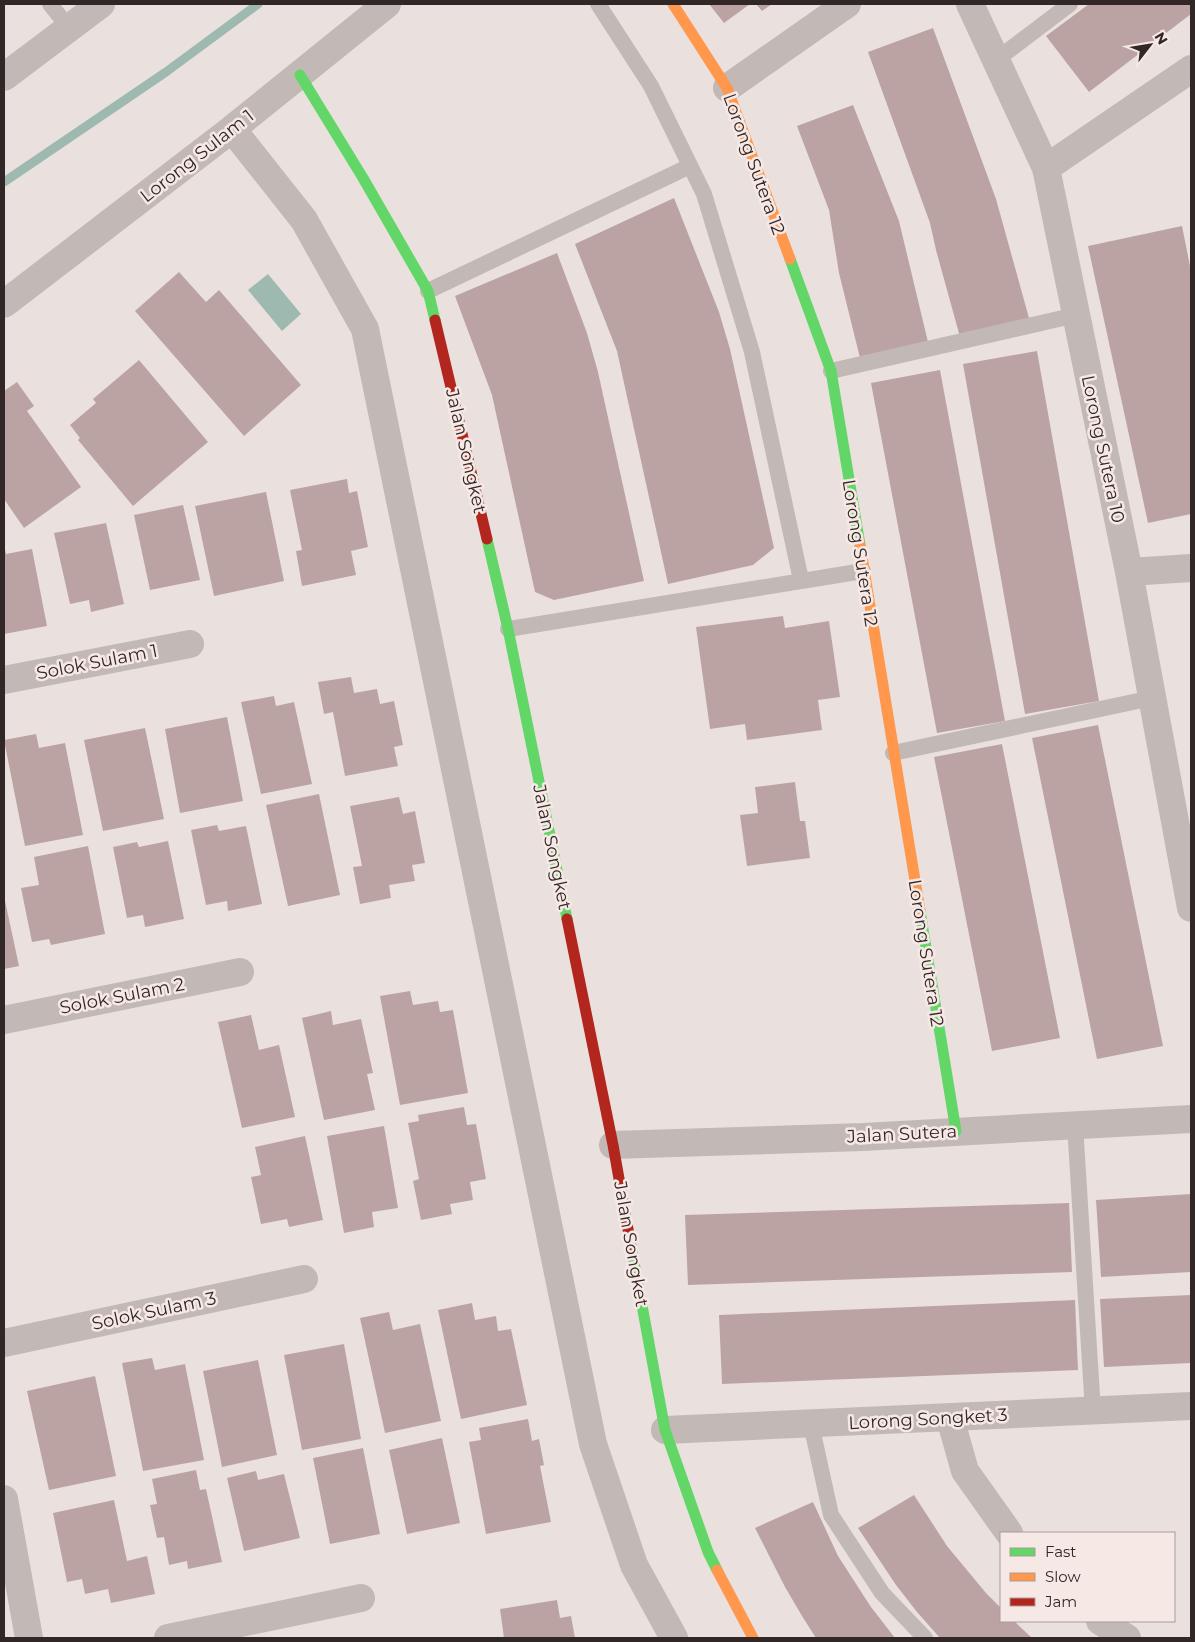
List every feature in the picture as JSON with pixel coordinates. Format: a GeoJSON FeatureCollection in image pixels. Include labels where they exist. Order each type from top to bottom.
{"type":"FeatureCollection","features":[{"type":"Feature","properties":{"kind":"street"},"geometry":{"type":"LineString","coordinates":[[4,77],[101,4]]}},
{"type":"Feature","properties":{"kind":"street","name":"Lorong Sulam 1"},"geometry":{"type":"LineString","coordinates":[[4,304],[232,129],[387,4]]}},
{"type":"Feature","properties":{"kind":"street","name":"Lorong Sutera 12"},"geometry":{"type":"LineString","coordinates":[[672,4],[727,88],[831,371],[956,1131]]}},
{"type":"Feature","properties":{"kind":"street"},"geometry":{"type":"LineString","coordinates":[[727,88],[847,4]]}},
{"type":"Feature","properties":{"kind":"street","name":"Lorong Sutera 10"},"geometry":{"type":"LineString","coordinates":[[970,4],[1046,168],[1129,572],[1152,698],[1185,833],[1191,908]]}},
{"type":"Feature","properties":{"kind":"street"},"geometry":{"type":"LineString","coordinates":[[1046,168],[1191,68]]}},
{"type":"Feature","properties":{"kind":"street","name":"Jalan Songket"},"geometry":{"type":"LineString","coordinates":[[300,75],[363,178],[428,291],[508,629],[613,1145],[665,1430],[708,1552],[753,1638]]}},
{"type":"Feature","properties":{"kind":"street"},"geometry":{"type":"LineString","coordinates":[[232,129],[304,220],[365,329],[592,1444],[634,1565],[674,1638]]}},
{"type":"Feature","properties":{"kind":"street"},"geometry":{"type":"LineString","coordinates":[[1129,572],[1191,568]]}},
{"type":"Feature","properties":{"kind":"street","name":"Solok Sulam 1"},"geometry":{"type":"LineString","coordinates":[[4,680],[190,644]]}},
{"type":"Feature","properties":{"kind":"street","name":"Solok Sulam 2"},"geometry":{"type":"LineString","coordinates":[[4,1020],[240,972]]}},
{"type":"Feature","properties":{"kind":"street","name":"Jalan Sutera"},"geometry":{"type":"LineString","coordinates":[[613,1145],[863,1137],[1191,1118]]}},
{"type":"Feature","properties":{"kind":"street","name":"Solok Sulam 3"},"geometry":{"type":"LineString","coordinates":[[4,1343],[304,1279]]}},
{"type":"Feature","properties":{"kind":"street","name":"Lorong Songket 3"},"geometry":{"type":"LineString","coordinates":[[665,1430],[1191,1406]]}},
{"type":"Feature","properties":{"kind":"street"},"geometry":{"type":"LineString","coordinates":[[950,1418],[965,1470],[1008,1532]]}},
{"type":"Feature","properties":{"kind":"street"},"geometry":{"type":"LineString","coordinates":[[4,1499],[29,1638]]}},
{"type":"Feature","properties":{"kind":"street"},"geometry":{"type":"LineString","coordinates":[[168,1638],[361,1598]]}},
{"type":"Feature","properties":{"kind":"street"},"geometry":{"type":"LineString","coordinates":[[1102,1622],[1127,1638]]}},
{"type":"Feature","properties":{"kind":"lane"},"geometry":{"type":"LineString","coordinates":[[50,4],[69,28]]}},
{"type":"Feature","properties":{"kind":"lane"},"geometry":{"type":"LineString","coordinates":[[598,4],[651,86],[704,194],[752,352],[801,580]]}},
{"type":"Feature","properties":{"kind":"lane"},"geometry":{"type":"LineString","coordinates":[[996,60],[1070,4]]}},
{"type":"Feature","properties":{"kind":"lane"},"geometry":{"type":"LineString","coordinates":[[428,291],[690,166]]}},
{"type":"Feature","properties":{"kind":"lane"},"geometry":{"type":"LineString","coordinates":[[831,371],[1076,316]]}},
{"type":"Feature","properties":{"kind":"lane"},"geometry":{"type":"LineString","coordinates":[[508,629],[863,571]]}},
{"type":"Feature","properties":{"kind":"lane"},"geometry":{"type":"LineString","coordinates":[[893,753],[1152,698]]}},
{"type":"Feature","properties":{"kind":"lane"},"geometry":{"type":"LineString","coordinates":[[1076,1125],[1093,1411]]}},
{"type":"Feature","properties":{"kind":"lane"},"geometry":{"type":"LineString","coordinates":[[811,1424],[831,1515],[882,1593],[925,1638]]}},
{"type":"Feature","properties":{"kind":"shaded area"},"geometry":{"type":"Polygon","coordinates":[[[268,274],[301,314],[282,331],[248,290],[268,274]]]}},
{"type":"Feature","properties":{"kind":"building"},"geometry":{"type":"Polygon","coordinates":[[[709,4],[750,4],[724,23],[709,4]]]}},
{"type":"Feature","properties":{"kind":"building"},"geometry":{"type":"Polygon","coordinates":[[[756,4],[772,4],[762,11],[756,4]]]}},
{"type":"Feature","properties":{"kind":"building"},"geometry":{"type":"Polygon","coordinates":[[[1089,4],[1191,4],[1191,14],[1089,92],[1046,36],[1089,4]]]}},
{"type":"Feature","properties":{"kind":"building"},"geometry":{"type":"Polygon","coordinates":[[[933,28],[996,199],[1029,318],[960,337],[930,223],[868,52],[933,28]]]}},
{"type":"Feature","properties":{"kind":"building"},"geometry":{"type":"Polygon","coordinates":[[[853,105],[899,221],[928,342],[860,358],[839,273],[829,210],[797,126],[853,105]]]}},
{"type":"Feature","properties":{"kind":"building"},"geometry":{"type":"Polygon","coordinates":[[[674,198],[719,312],[730,349],[774,548],[753,565],[668,584],[617,351],[575,244],[674,198]]]}},
{"type":"Feature","properties":{"kind":"building"},"geometry":{"type":"Polygon","coordinates":[[[1182,226],[1191,271],[1191,514],[1148,523],[1088,246],[1182,226]]]}},
{"type":"Feature","properties":{"kind":"building"},"geometry":{"type":"Polygon","coordinates":[[[557,253],[587,333],[598,372],[644,581],[554,600],[535,592],[492,395],[455,296],[557,253]]]}},
{"type":"Feature","properties":{"kind":"building"},"geometry":{"type":"Polygon","coordinates":[[[179,272],[206,302],[219,290],[301,385],[244,436],[135,311],[179,272]]]}},
{"type":"Feature","properties":{"kind":"building"},"geometry":{"type":"Polygon","coordinates":[[[1037,351],[1099,701],[1025,714],[963,364],[1037,351]]]}},
{"type":"Feature","properties":{"kind":"building"},"geometry":{"type":"Polygon","coordinates":[[[139,360],[208,442],[133,506],[78,440],[80,438],[70,425],[96,403],[93,399],[139,360]]]}},
{"type":"Feature","properties":{"kind":"building"},"geometry":{"type":"Polygon","coordinates":[[[940,370],[1005,721],[937,733],[871,383],[940,370]]]}},
{"type":"Feature","properties":{"kind":"building"},"geometry":{"type":"Polygon","coordinates":[[[17,382],[34,406],[27,411],[81,487],[24,528],[4,499],[4,391],[17,382]]]}},
{"type":"Feature","properties":{"kind":"building"},"geometry":{"type":"Polygon","coordinates":[[[347,479],[349,493],[357,491],[368,547],[351,551],[356,575],[302,586],[296,551],[302,550],[290,490],[347,479]]]}},
{"type":"Feature","properties":{"kind":"building"},"geometry":{"type":"Polygon","coordinates":[[[266,492],[284,581],[214,596],[195,506],[266,492]]]}},
{"type":"Feature","properties":{"kind":"building"},"geometry":{"type":"Polygon","coordinates":[[[183,505],[200,580],[150,590],[134,515],[183,505]]]}},
{"type":"Feature","properties":{"kind":"building"},"geometry":{"type":"Polygon","coordinates":[[[106,523],[124,604],[91,612],[89,600],[70,604],[54,533],[106,523]]]}},
{"type":"Feature","properties":{"kind":"building"},"geometry":{"type":"Polygon","coordinates":[[[4,545],[6,554],[32,549],[47,626],[4,634],[4,545]]]}},
{"type":"Feature","properties":{"kind":"building"},"geometry":{"type":"Polygon","coordinates":[[[783,616],[785,628],[829,621],[840,697],[818,700],[822,730],[747,740],[745,724],[710,729],[696,627],[783,616]]]}},
{"type":"Feature","properties":{"kind":"building"},"geometry":{"type":"Polygon","coordinates":[[[351,677],[354,693],[377,689],[380,704],[394,701],[403,745],[394,747],[398,766],[345,776],[333,712],[324,714],[318,682],[351,677]]]}},
{"type":"Feature","properties":{"kind":"building"},"geometry":{"type":"Polygon","coordinates":[[[274,696],[276,706],[294,702],[312,784],[261,794],[241,702],[274,696]]]}},
{"type":"Feature","properties":{"kind":"building"},"geometry":{"type":"Polygon","coordinates":[[[227,717],[243,801],[180,813],[165,729],[227,717]]]}},
{"type":"Feature","properties":{"kind":"building"},"geometry":{"type":"Polygon","coordinates":[[[1098,725],[1163,1046],[1097,1059],[1032,738],[1098,725]]]}},
{"type":"Feature","properties":{"kind":"building"},"geometry":{"type":"Polygon","coordinates":[[[145,728],[164,819],[103,831],[84,740],[145,728]]]}},
{"type":"Feature","properties":{"kind":"building"},"geometry":{"type":"Polygon","coordinates":[[[36,734],[39,748],[65,743],[83,835],[25,846],[4,740],[36,734]]]}},
{"type":"Feature","properties":{"kind":"building"},"geometry":{"type":"Polygon","coordinates":[[[1002,744],[1060,1038],[992,1051],[934,757],[1002,744]]]}},
{"type":"Feature","properties":{"kind":"building"},"geometry":{"type":"Polygon","coordinates":[[[795,782],[800,821],[805,821],[810,858],[747,866],[740,815],[758,813],[755,787],[795,782]]]}},
{"type":"Feature","properties":{"kind":"building"},"geometry":{"type":"Polygon","coordinates":[[[319,794],[340,895],[288,906],[266,805],[319,794]]]}},
{"type":"Feature","properties":{"kind":"building"},"geometry":{"type":"Polygon","coordinates":[[[399,797],[403,814],[415,811],[425,863],[412,865],[415,881],[389,885],[391,898],[360,904],[353,867],[362,866],[350,806],[399,797]]]}},
{"type":"Feature","properties":{"kind":"building"},"geometry":{"type":"Polygon","coordinates":[[[217,825],[219,831],[246,826],[262,904],[228,911],[227,901],[206,905],[191,830],[217,825]]]}},
{"type":"Feature","properties":{"kind":"building"},"geometry":{"type":"Polygon","coordinates":[[[168,841],[184,919],[145,927],[143,915],[127,918],[113,847],[137,842],[139,847],[168,841]]]}},
{"type":"Feature","properties":{"kind":"building"},"geometry":{"type":"Polygon","coordinates":[[[88,846],[105,934],[51,945],[49,939],[32,942],[21,888],[39,885],[34,857],[88,846]]]}},
{"type":"Feature","properties":{"kind":"building"},"geometry":{"type":"Polygon","coordinates":[[[4,896],[19,966],[4,969],[4,896]]]}},
{"type":"Feature","properties":{"kind":"building"},"geometry":{"type":"Polygon","coordinates":[[[410,991],[413,1005],[438,1001],[440,1012],[453,1010],[468,1093],[400,1105],[380,996],[410,991]]]}},
{"type":"Feature","properties":{"kind":"building"},"geometry":{"type":"Polygon","coordinates":[[[331,1011],[333,1025],[361,1019],[373,1073],[367,1074],[375,1110],[324,1120],[302,1018],[331,1011]]]}},
{"type":"Feature","properties":{"kind":"building"},"geometry":{"type":"Polygon","coordinates":[[[251,1015],[259,1050],[279,1045],[295,1117],[242,1128],[218,1022],[251,1015]]]}},
{"type":"Feature","properties":{"kind":"building"},"geometry":{"type":"Polygon","coordinates":[[[464,1107],[467,1125],[476,1124],[486,1179],[470,1182],[473,1200],[450,1204],[452,1214],[421,1220],[413,1181],[419,1179],[408,1123],[419,1121],[418,1115],[464,1107]]]}},
{"type":"Feature","properties":{"kind":"building"},"geometry":{"type":"Polygon","coordinates":[[[384,1126],[398,1208],[372,1212],[374,1227],[344,1233],[327,1136],[384,1126]]]}},
{"type":"Feature","properties":{"kind":"building"},"geometry":{"type":"Polygon","coordinates":[[[305,1136],[323,1220],[289,1227],[287,1219],[261,1224],[251,1177],[261,1175],[255,1147],[305,1136]]]}},
{"type":"Feature","properties":{"kind":"building"},"geometry":{"type":"Polygon","coordinates":[[[1191,1194],[1191,1272],[1101,1277],[1096,1200],[1191,1194]]]}},
{"type":"Feature","properties":{"kind":"building"},"geometry":{"type":"Polygon","coordinates":[[[1069,1203],[1072,1272],[688,1285],[685,1215],[1069,1203]]]}},
{"type":"Feature","properties":{"kind":"building"},"geometry":{"type":"Polygon","coordinates":[[[1191,1295],[1191,1363],[1104,1367],[1100,1299],[1191,1295]]]}},
{"type":"Feature","properties":{"kind":"building"},"geometry":{"type":"Polygon","coordinates":[[[1075,1300],[1078,1370],[722,1384],[719,1315],[1075,1300]]]}},
{"type":"Feature","properties":{"kind":"building"},"geometry":{"type":"Polygon","coordinates":[[[472,1303],[475,1320],[496,1316],[498,1331],[511,1329],[527,1405],[461,1419],[438,1310],[472,1303]]]}},
{"type":"Feature","properties":{"kind":"building"},"geometry":{"type":"Polygon","coordinates":[[[389,1312],[393,1330],[420,1324],[441,1421],[385,1433],[360,1318],[389,1312]]]}},
{"type":"Feature","properties":{"kind":"building"},"geometry":{"type":"Polygon","coordinates":[[[344,1344],[361,1439],[302,1450],[284,1355],[344,1344]]]}},
{"type":"Feature","properties":{"kind":"building"},"geometry":{"type":"Polygon","coordinates":[[[152,1358],[155,1370],[185,1364],[204,1460],[143,1471],[122,1363],[152,1358]]]}},
{"type":"Feature","properties":{"kind":"building"},"geometry":{"type":"Polygon","coordinates":[[[258,1360],[277,1455],[222,1467],[203,1371],[258,1360]]]}},
{"type":"Feature","properties":{"kind":"building"},"geometry":{"type":"Polygon","coordinates":[[[95,1376],[116,1476],[49,1490],[27,1391],[95,1376]]]}},
{"type":"Feature","properties":{"kind":"building"},"geometry":{"type":"Polygon","coordinates":[[[528,1419],[532,1441],[539,1439],[544,1465],[540,1466],[551,1522],[486,1534],[469,1442],[481,1440],[479,1428],[528,1419]]]}},
{"type":"Feature","properties":{"kind":"building"},"geometry":{"type":"Polygon","coordinates":[[[442,1438],[460,1523],[407,1534],[389,1450],[442,1438]]]}},
{"type":"Feature","properties":{"kind":"building"},"geometry":{"type":"Polygon","coordinates":[[[363,1448],[380,1534],[330,1544],[313,1458],[363,1448]]]}},
{"type":"Feature","properties":{"kind":"building"},"geometry":{"type":"Polygon","coordinates":[[[196,1470],[200,1490],[206,1489],[222,1562],[188,1569],[187,1561],[169,1565],[164,1537],[157,1538],[150,1505],[157,1504],[152,1479],[196,1470]]]}},
{"type":"Feature","properties":{"kind":"building"},"geometry":{"type":"Polygon","coordinates":[[[256,1471],[258,1480],[284,1474],[300,1538],[244,1551],[227,1478],[256,1471]]]}},
{"type":"Feature","properties":{"kind":"building"},"geometry":{"type":"Polygon","coordinates":[[[914,1495],[947,1546],[1000,1607],[1000,1622],[1015,1622],[1032,1638],[940,1638],[896,1585],[858,1528],[914,1495]]]}},
{"type":"Feature","properties":{"kind":"building"},"geometry":{"type":"Polygon","coordinates":[[[114,1500],[127,1561],[147,1556],[155,1594],[111,1603],[108,1589],[85,1594],[82,1579],[67,1582],[53,1513],[114,1500]]]}},
{"type":"Feature","properties":{"kind":"building"},"geometry":{"type":"Polygon","coordinates":[[[813,1502],[838,1556],[871,1607],[895,1638],[816,1638],[802,1616],[755,1528],[813,1502]]]}},
{"type":"Feature","properties":{"kind":"building"},"geometry":{"type":"Polygon","coordinates":[[[557,1600],[560,1618],[571,1616],[575,1638],[504,1638],[500,1609],[557,1600]]]}},
{"type":"Feature","properties":{"kind":"waterway"},"geometry":{"type":"LineString","coordinates":[[4,182],[166,72],[258,4]]}},
{"type":"Feature","properties":{"kind":"traffic: fast"},"geometry":{"type":"LineString","coordinates":[[300,75],[363,178],[428,291],[435,320]]}},
{"type":"Feature","properties":{"kind":"traffic: fast"},"geometry":{"type":"LineString","coordinates":[[790,259],[831,371],[860,545]]}},
{"type":"Feature","properties":{"kind":"traffic: fast"},"geometry":{"type":"LineString","coordinates":[[487,539],[508,629],[567,919]]}},
{"type":"Feature","properties":{"kind":"traffic: fast"},"geometry":{"type":"LineString","coordinates":[[920,911],[956,1131]]}},
{"type":"Feature","properties":{"kind":"traffic: fast"},"geometry":{"type":"LineString","coordinates":[[631,1246],[665,1430],[708,1552],[717,1570]]}},
{"type":"Feature","properties":{"kind":"traffic: slow"},"geometry":{"type":"LineString","coordinates":[[673,4],[727,88],[790,259]]}},
{"type":"Feature","properties":{"kind":"traffic: slow"},"geometry":{"type":"LineString","coordinates":[[860,545],[920,911]]}},
{"type":"Feature","properties":{"kind":"traffic: slow"},"geometry":{"type":"LineString","coordinates":[[717,1570],[753,1638]]}},
{"type":"Feature","properties":{"kind":"traffic: jam"},"geometry":{"type":"LineString","coordinates":[[435,320],[487,539]]}},
{"type":"Feature","properties":{"kind":"traffic: jam"},"geometry":{"type":"LineString","coordinates":[[567,919],[613,1145],[631,1246]]}}]}
